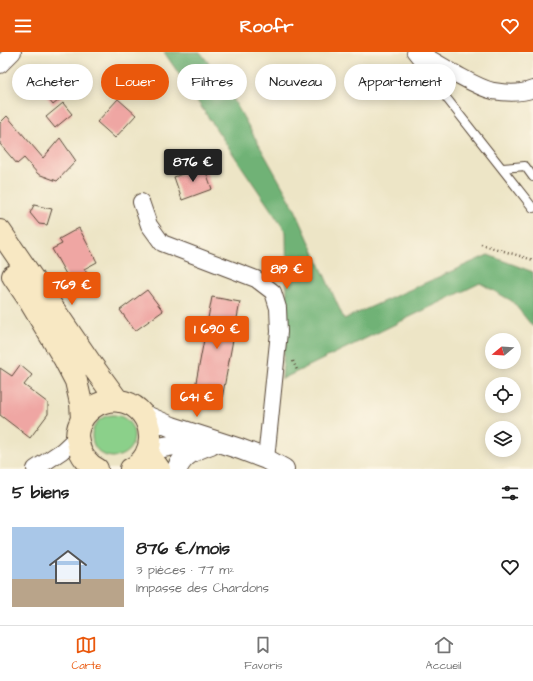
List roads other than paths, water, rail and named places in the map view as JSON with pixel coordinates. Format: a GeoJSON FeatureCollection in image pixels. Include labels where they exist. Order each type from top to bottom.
{"type":"FeatureCollection","features":[{"type":"Feature","properties":{"kind":"main road"},"geometry":{"type":"LineString","coordinates":[[0,231],[118,400]]}},
{"type":"Feature","properties":{"kind":"main road"},"geometry":{"type":"LineString","coordinates":[[0,257],[28,298],[76,381],[81,403],[79,449],[92,469]]}},
{"type":"Feature","properties":{"kind":"main road"},"geometry":{"type":"LineString","coordinates":[[80,428],[88,411],[97,404],[118,400],[137,408],[144,415],[149,426],[152,457],[142,460],[131,469]]}},
{"type":"Feature","properties":{"kind":"street"},"geometry":{"type":"LineString","coordinates":[[0,65],[13,52]]}},
{"type":"Feature","properties":{"kind":"street"},"geometry":{"type":"LineString","coordinates":[[418,52],[466,80],[493,91],[519,92],[533,89]]}},
{"type":"Feature","properties":{"kind":"street"},"geometry":{"type":"LineString","coordinates":[[141,202],[149,225],[162,243],[256,278],[273,292],[278,308],[279,332],[266,459]]}},
{"type":"Feature","properties":{"kind":"street"},"geometry":{"type":"LineString","coordinates":[[144,415],[172,427],[266,459],[284,469]]}},
{"type":"Feature","properties":{"kind":"street"},"geometry":{"type":"LineString","coordinates":[[43,467],[62,451],[80,428]]}},
{"type":"Feature","properties":{"kind":"street"},"geometry":{"type":"LineString","coordinates":[[152,457],[169,446],[186,442],[211,444],[240,449]]}},
{"type":"Feature","properties":{"kind":"street"},"geometry":{"type":"LineString","coordinates":[[177,469],[180,463],[191,452],[211,444]]}},
{"type":"Feature","properties":{"kind":"lane"},"geometry":{"type":"LineString","coordinates":[[411,52],[533,208]]}},
{"type":"Feature","properties":{"kind":"lane"},"geometry":{"type":"LineString","coordinates":[[502,168],[525,166],[533,177]]}}]}
